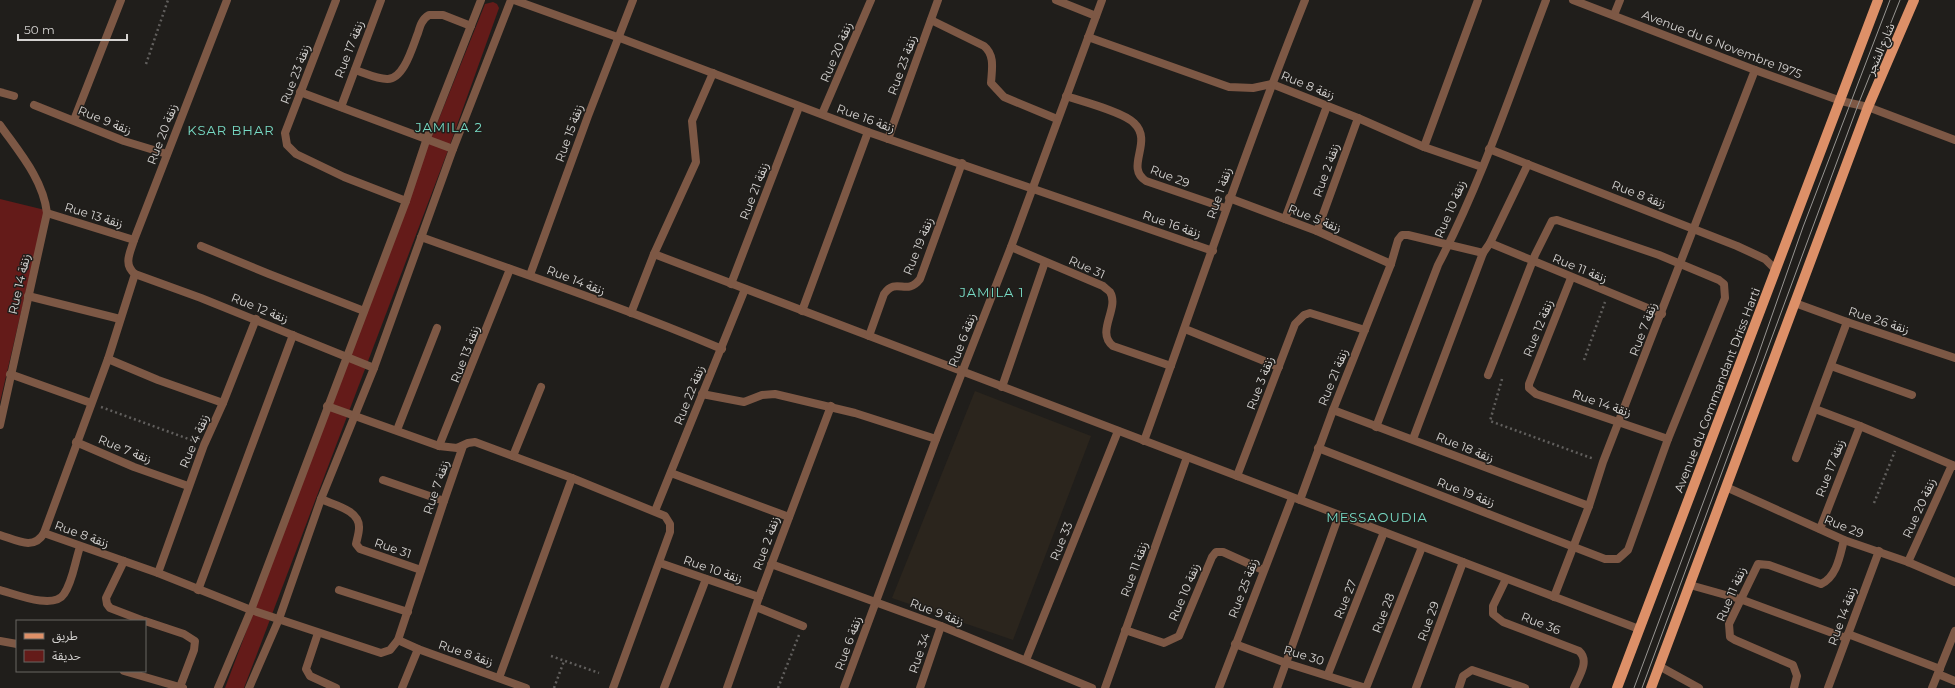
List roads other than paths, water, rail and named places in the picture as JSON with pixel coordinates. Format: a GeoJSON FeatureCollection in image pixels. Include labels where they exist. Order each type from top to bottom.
{"type":"FeatureCollection","features":[{"type":"Feature","properties":{"kind":"main road","name":"شارع الشجر"},"geometry":{"type":"LineString","coordinates":[[1841,101],[1878,0]]}},
{"type":"Feature","properties":{"kind":"main road","name":"شارع الشجر"},"geometry":{"type":"LineString","coordinates":[[1868,107],[1914,0]]}},
{"type":"Feature","properties":{"kind":"main road","name":"Avenue du Commandant Driss Harti"},"geometry":{"type":"LineString","coordinates":[[1617,688],[1841,101]]}},
{"type":"Feature","properties":{"kind":"main road"},"geometry":{"type":"LineString","coordinates":[[1651,688],[1868,107]]}},
{"type":"Feature","properties":{"kind":"street"},"geometry":{"type":"LineString","coordinates":[[74,120],[120,0]]}},
{"type":"Feature","properties":{"kind":"street","name":"Rue 20 زنقة"},"geometry":{"type":"LineString","coordinates":[[135,274],[127,265],[134,240],[227,0]]}},
{"type":"Feature","properties":{"kind":"street","name":"Rue 23 زنقة"},"geometry":{"type":"LineString","coordinates":[[336,0],[285,133],[287,145],[296,154],[344,177],[406,201]]}},
{"type":"Feature","properties":{"kind":"street","name":"Rue 17 زنقة"},"geometry":{"type":"LineString","coordinates":[[340,107],[380,0]]}},
{"type":"Feature","properties":{"kind":"street"},"geometry":{"type":"LineString","coordinates":[[218,688],[251,610],[327,406],[406,201],[427,138],[481,0]]}},
{"type":"Feature","properties":{"kind":"street"},"geometry":{"type":"LineString","coordinates":[[250,688],[279,620],[321,499],[374,368],[453,149],[512,0]]}},
{"type":"Feature","properties":{"kind":"street","name":"Rue 16 زنقة"},"geometry":{"type":"LineString","coordinates":[[512,0],[620,38],[868,132],[962,163],[1213,251]]}},
{"type":"Feature","properties":{"kind":"street","name":"Rue 15 زنقة"},"geometry":{"type":"LineString","coordinates":[[530,275],[588,116],[620,38],[633,0]]}},
{"type":"Feature","properties":{"kind":"street","name":"Rue 20 زنقة"},"geometry":{"type":"LineString","coordinates":[[822,114],[871,0]]}},
{"type":"Feature","properties":{"kind":"street","name":"Rue 23 زنقة"},"geometry":{"type":"LineString","coordinates":[[888,139],[938,0]]}},
{"type":"Feature","properties":{"kind":"street"},"geometry":{"type":"LineString","coordinates":[[1056,0],[1096,16]]}},
{"type":"Feature","properties":{"kind":"street","name":"Rue 6 زنقة"},"geometry":{"type":"LineString","coordinates":[[844,688],[936,439],[1033,188],[1057,119],[1102,0]]}},
{"type":"Feature","properties":{"kind":"street","name":"Rue 1 زنقة"},"geometry":{"type":"LineString","coordinates":[[1144,441],[1213,251],[1225,208],[1272,84],[1306,0]]}},
{"type":"Feature","properties":{"kind":"street"},"geometry":{"type":"LineString","coordinates":[[1424,147],[1478,0]]}},
{"type":"Feature","properties":{"kind":"street","name":"Rue 10 زنقة"},"geometry":{"type":"LineString","coordinates":[[1376,427],[1438,265],[1482,167],[1546,0]]}},
{"type":"Feature","properties":{"kind":"street","name":"Avenue du 6 Novembre 1975"},"geometry":{"type":"LineString","coordinates":[[1573,0],[1755,70],[1841,101],[1868,107]]}},
{"type":"Feature","properties":{"kind":"street"},"geometry":{"type":"LineString","coordinates":[[1614,15],[1620,0]]}},
{"type":"Feature","properties":{"kind":"street"},"geometry":{"type":"LineString","coordinates":[[355,70],[381,79],[389,80],[396,76],[401,72],[422,20],[429,15],[443,15],[471,26]]}},
{"type":"Feature","properties":{"kind":"street"},"geometry":{"type":"LineString","coordinates":[[931,20],[984,46],[990,51],[992,59],[991,83],[1004,97],[1057,119]]}},
{"type":"Feature","properties":{"kind":"street","name":"Rue 8 زنقة"},"geometry":{"type":"LineString","coordinates":[[1088,37],[1229,87],[1253,88],[1272,84],[1358,118],[1424,147],[1482,167]]}},
{"type":"Feature","properties":{"kind":"street","name":"Rue 7 زنقة"},"geometry":{"type":"LineString","coordinates":[[1554,597],[1589,506],[1603,462],[1662,314],[1755,70]]}},
{"type":"Feature","properties":{"kind":"street"},"geometry":{"type":"LineString","coordinates":[[631,313],[654,254],[696,162],[692,121],[713,73]]}},
{"type":"Feature","properties":{"kind":"street"},"geometry":{"type":"LineString","coordinates":[[0,92],[14,96]]}},
{"type":"Feature","properties":{"kind":"street"},"geometry":{"type":"LineString","coordinates":[[300,92],[427,138],[453,149]]}},
{"type":"Feature","properties":{"kind":"street","name":"Rue 29"},"geometry":{"type":"LineString","coordinates":[[1066,96],[1122,116],[1133,122],[1140,129],[1142,138],[1136,170],[1139,176],[1146,181],[1225,208]]}},
{"type":"Feature","properties":{"kind":"street","name":"Rue 9 زنقة"},"geometry":{"type":"LineString","coordinates":[[34,105],[124,141],[167,154]]}},
{"type":"Feature","properties":{"kind":"street","name":"Rue 21 زنقة"},"geometry":{"type":"LineString","coordinates":[[732,284],[798,106]]}},
{"type":"Feature","properties":{"kind":"street"},"geometry":{"type":"LineString","coordinates":[[1285,219],[1327,106]]}},
{"type":"Feature","properties":{"kind":"street"},"geometry":{"type":"LineString","coordinates":[[1868,107],[1955,140]]}},
{"type":"Feature","properties":{"kind":"street","name":"Rue 2 زنقة"},"geometry":{"type":"LineString","coordinates":[[1317,231],[1358,118]]}},
{"type":"Feature","properties":{"kind":"street","name":"Rue 14 زنقة"},"geometry":{"type":"LineString","coordinates":[[0,125],[34,174],[44,194],[48,213],[10,374],[0,425]]}},
{"type":"Feature","properties":{"kind":"street"},"geometry":{"type":"LineString","coordinates":[[802,311],[868,132]]}},
{"type":"Feature","properties":{"kind":"street","name":"Rue 8 زنقة"},"geometry":{"type":"LineString","coordinates":[[1489,149],[1694,228],[1756,254],[1765,259],[1776,270]]}},
{"type":"Feature","properties":{"kind":"street","name":"Rue 19 زنقة"},"geometry":{"type":"LineString","coordinates":[[869,336],[884,294],[888,289],[894,285],[908,288],[915,286],[920,279],[962,163]]}},
{"type":"Feature","properties":{"kind":"street"},"geometry":{"type":"LineString","coordinates":[[1413,439],[1483,253],[1490,243],[1528,164]]}},
{"type":"Feature","properties":{"kind":"street","name":"Rue 5 زنقة"},"geometry":{"type":"LineString","coordinates":[[1229,198],[1317,231],[1391,264]]}},
{"type":"Feature","properties":{"kind":"street","name":"Rue 13 زنقة"},"geometry":{"type":"LineString","coordinates":[[48,213],[134,240]]}},
{"type":"Feature","properties":{"kind":"street"},"geometry":{"type":"LineString","coordinates":[[1488,375],[1532,261],[1549,224],[1557,220],[1659,255],[1719,280],[1724,284],[1724,298],[1668,439]]}},
{"type":"Feature","properties":{"kind":"street"},"geometry":{"type":"LineString","coordinates":[[1391,264],[1398,240],[1402,235],[1408,235],[1483,253]]}},
{"type":"Feature","properties":{"kind":"street","name":"Rue 14 زنقة"},"geometry":{"type":"LineString","coordinates":[[420,238],[530,275],[722,348]]}},
{"type":"Feature","properties":{"kind":"street","name":"Rue 11 زنقة"},"geometry":{"type":"LineString","coordinates":[[1490,243],[1571,278],[1662,314]]}},
{"type":"Feature","properties":{"kind":"street"},"geometry":{"type":"LineString","coordinates":[[201,246],[269,274],[364,310]]}},
{"type":"Feature","properties":{"kind":"street","name":"Rue 31"},"geometry":{"type":"LineString","coordinates":[[1010,247],[1102,286],[1110,292],[1112,299],[1106,334],[1108,342],[1113,346],[1171,366]]}},
{"type":"Feature","properties":{"kind":"street"},"geometry":{"type":"LineString","coordinates":[[654,254],[1639,630]]}},
{"type":"Feature","properties":{"kind":"street"},"geometry":{"type":"LineString","coordinates":[[1002,387],[1046,262]]}},
{"type":"Feature","properties":{"kind":"street","name":"Rue 21 زنقة"},"geometry":{"type":"LineString","coordinates":[[1296,499],[1318,448],[1391,264]]}},
{"type":"Feature","properties":{"kind":"street","name":"Rue 13 زنقة"},"geometry":{"type":"LineString","coordinates":[[439,446],[510,269]]}},
{"type":"Feature","properties":{"kind":"street","name":"Rue 8 زنقة"},"geometry":{"type":"LineString","coordinates":[[135,274],[108,359],[76,442],[44,533],[80,547],[158,573],[251,610],[370,651],[381,653],[385,652],[390,650],[398,640],[418,649],[526,688]]}},
{"type":"Feature","properties":{"kind":"street","name":"Rue 12 زنقة"},"geometry":{"type":"LineString","coordinates":[[135,274],[256,319],[374,368]]}},
{"type":"Feature","properties":{"kind":"street","name":"Rue 12 زنقة"},"geometry":{"type":"LineString","coordinates":[[1529,388],[1529,384],[1571,278]]}},
{"type":"Feature","properties":{"kind":"street","name":"Rue 22 زنقة"},"geometry":{"type":"LineString","coordinates":[[655,511],[745,289]]}},
{"type":"Feature","properties":{"kind":"street"},"geometry":{"type":"LineString","coordinates":[[28,296],[120,319]]}},
{"type":"Feature","properties":{"kind":"street","name":"Rue 26 زنقة"},"geometry":{"type":"LineString","coordinates":[[1795,303],[1955,358]]}},
{"type":"Feature","properties":{"kind":"street","name":"Rue 3 زنقة"},"geometry":{"type":"LineString","coordinates":[[1237,476],[1278,367],[1299,319],[1310,313],[1365,330]]}},
{"type":"Feature","properties":{"kind":"street","name":"Rue 4 زنقة"},"geometry":{"type":"LineString","coordinates":[[158,573],[188,486],[256,319]]}},
{"type":"Feature","properties":{"kind":"street"},"geometry":{"type":"LineString","coordinates":[[1796,458],[1847,322]]}},
{"type":"Feature","properties":{"kind":"street"},"geometry":{"type":"LineString","coordinates":[[397,430],[437,328]]}},
{"type":"Feature","properties":{"kind":"street"},"geometry":{"type":"LineString","coordinates":[[1185,329],[1278,367]]}},
{"type":"Feature","properties":{"kind":"street"},"geometry":{"type":"LineString","coordinates":[[198,590],[293,335]]}},
{"type":"Feature","properties":{"kind":"street"},"geometry":{"type":"LineString","coordinates":[[108,359],[158,380],[223,403]]}},
{"type":"Feature","properties":{"kind":"street"},"geometry":{"type":"LineString","coordinates":[[1831,366],[1912,394]]}},
{"type":"Feature","properties":{"kind":"street"},"geometry":{"type":"LineString","coordinates":[[10,374],[91,403]]}},
{"type":"Feature","properties":{"kind":"street"},"geometry":{"type":"LineString","coordinates":[[513,456],[541,387]]}},
{"type":"Feature","properties":{"kind":"street","name":"Rue 14 زنقة"},"geometry":{"type":"LineString","coordinates":[[1529,388],[1536,394],[1668,439]]}},
{"type":"Feature","properties":{"kind":"street"},"geometry":{"type":"LineString","coordinates":[[702,394],[744,402],[762,394],[775,394],[831,406],[936,439]]}},
{"type":"Feature","properties":{"kind":"street","name":"Rue 7 زنقة"},"geometry":{"type":"LineString","coordinates":[[327,406],[356,415],[439,446],[452,449],[463,446]]}},
{"type":"Feature","properties":{"kind":"street","name":"Rue 2 زنقة"},"geometry":{"type":"LineString","coordinates":[[727,688],[759,597],[831,406]]}},
{"type":"Feature","properties":{"kind":"street"},"geometry":{"type":"LineString","coordinates":[[1815,409],[1870,429],[1953,466]]}},
{"type":"Feature","properties":{"kind":"street","name":"Rue 18 زنقة"},"geometry":{"type":"LineString","coordinates":[[1333,410],[1589,506]]}},
{"type":"Feature","properties":{"kind":"street","name":"Rue 17 زنقة"},"geometry":{"type":"LineString","coordinates":[[1820,529],[1860,426]]}},
{"type":"Feature","properties":{"kind":"street","name":"Rue 33"},"geometry":{"type":"LineString","coordinates":[[1026,660],[1118,431]]}},
{"type":"Feature","properties":{"kind":"street","name":"Rue 19 زنقة"},"geometry":{"type":"LineString","coordinates":[[1318,448],[1605,558],[1618,558],[1628,550],[1668,439]]}},
{"type":"Feature","properties":{"kind":"street","name":"Rue 7 زنقة"},"geometry":{"type":"LineString","coordinates":[[76,442],[188,486]]}},
{"type":"Feature","properties":{"kind":"street"},"geometry":{"type":"LineString","coordinates":[[463,446],[468,443],[475,442],[572,478],[655,511],[665,516],[670,524],[670,532],[660,563],[613,688]]}},
{"type":"Feature","properties":{"kind":"street","name":"Rue 7 زنقة"},"geometry":{"type":"LineString","coordinates":[[398,640],[463,446]]}},
{"type":"Feature","properties":{"kind":"street","name":"Rue 11 زنقة"},"geometry":{"type":"LineString","coordinates":[[1105,688],[1187,457]]}},
{"type":"Feature","properties":{"kind":"street","name":"Rue 20 زنقة"},"geometry":{"type":"LineString","coordinates":[[1908,562],[1953,466]]}},
{"type":"Feature","properties":{"kind":"street"},"geometry":{"type":"LineString","coordinates":[[671,473],[789,517]]}},
{"type":"Feature","properties":{"kind":"street"},"geometry":{"type":"LineString","coordinates":[[499,678],[572,478]]}},
{"type":"Feature","properties":{"kind":"street"},"geometry":{"type":"LineString","coordinates":[[382,480],[444,500]]}},
{"type":"Feature","properties":{"kind":"street","name":"Rue 29"},"geometry":{"type":"LineString","coordinates":[[1726,487],[1844,540],[1908,562],[1955,582]]}},
{"type":"Feature","properties":{"kind":"street","name":"Rue 31"},"geometry":{"type":"LineString","coordinates":[[321,499],[348,511],[355,517],[359,528],[356,546],[360,549],[421,570]]}},
{"type":"Feature","properties":{"kind":"street","name":"Rue 25 زنقة"},"geometry":{"type":"LineString","coordinates":[[1219,688],[1263,570],[1296,499]]}},
{"type":"Feature","properties":{"kind":"street"},"geometry":{"type":"LineString","coordinates":[[1277,688],[1339,515]]}},
{"type":"Feature","properties":{"kind":"street","name":"Rue 27"},"geometry":{"type":"LineString","coordinates":[[1328,674],[1384,532]]}},
{"type":"Feature","properties":{"kind":"street"},"geometry":{"type":"LineString","coordinates":[[0,535],[30,544],[39,540],[44,533]]}},
{"type":"Feature","properties":{"kind":"street","name":"Rue 11 زنقة"},"geometry":{"type":"LineString","coordinates":[[1794,688],[1797,676],[1793,665],[1730,637],[1729,624],[1755,567],[1762,563],[1821,584],[1828,581],[1834,572],[1844,540]]}},
{"type":"Feature","properties":{"kind":"street"},"geometry":{"type":"LineString","coordinates":[[0,590],[36,600],[55,600],[65,593],[80,547]]}},
{"type":"Feature","properties":{"kind":"street","name":"Rue 28"},"geometry":{"type":"LineString","coordinates":[[1366,688],[1422,547]]}},
{"type":"Feature","properties":{"kind":"street","name":"Rue 10 زنقة"},"geometry":{"type":"LineString","coordinates":[[1125,630],[1164,643],[1179,636],[1212,557],[1216,552],[1222,552],[1263,570]]}},
{"type":"Feature","properties":{"kind":"street","name":"Rue 14 زنقة"},"geometry":{"type":"LineString","coordinates":[[1828,688],[1879,552]]}},
{"type":"Feature","properties":{"kind":"street"},"geometry":{"type":"LineString","coordinates":[[124,561],[106,601],[110,608],[142,620]]}},
{"type":"Feature","properties":{"kind":"street","name":"Rue 29"},"geometry":{"type":"LineString","coordinates":[[1416,688],[1463,562]]}},
{"type":"Feature","properties":{"kind":"street","name":"Rue 10 زنقة"},"geometry":{"type":"LineString","coordinates":[[660,563],[759,597]]}},
{"type":"Feature","properties":{"kind":"street","name":"Rue 9 زنقة"},"geometry":{"type":"LineString","coordinates":[[772,564],[941,626],[1092,688]]}},
{"type":"Feature","properties":{"kind":"street"},"geometry":{"type":"LineString","coordinates":[[664,688],[706,579]]}},
{"type":"Feature","properties":{"kind":"street","name":"Rue 36"},"geometry":{"type":"LineString","coordinates":[[1506,579],[1493,606],[1493,614],[1503,622],[1579,651],[1584,655],[1585,661],[1574,688]]}},
{"type":"Feature","properties":{"kind":"street"},"geometry":{"type":"LineString","coordinates":[[1690,584],[1740,599],[1847,636],[1939,672],[1955,681]]}},
{"type":"Feature","properties":{"kind":"street"},"geometry":{"type":"LineString","coordinates":[[339,590],[408,612]]}},
{"type":"Feature","properties":{"kind":"street"},"geometry":{"type":"LineString","coordinates":[[756,607],[803,626]]}},
{"type":"Feature","properties":{"kind":"street"},"geometry":{"type":"LineString","coordinates":[[127,672],[181,688],[194,650],[195,641],[184,634],[146,621]]}},
{"type":"Feature","properties":{"kind":"street","name":"Rue 34"},"geometry":{"type":"LineString","coordinates":[[920,688],[941,626]]}},
{"type":"Feature","properties":{"kind":"street"},"geometry":{"type":"LineString","coordinates":[[1932,688],[1955,631]]}},
{"type":"Feature","properties":{"kind":"street"},"geometry":{"type":"LineString","coordinates":[[318,633],[306,669],[310,676],[336,688]]}},
{"type":"Feature","properties":{"kind":"street"},"geometry":{"type":"LineString","coordinates":[[0,641],[16,644]]}},
{"type":"Feature","properties":{"kind":"street","name":"Rue 30"},"geometry":{"type":"LineString","coordinates":[[1235,644],[1286,663],[1328,674],[1366,688]]}},
{"type":"Feature","properties":{"kind":"street"},"geometry":{"type":"LineString","coordinates":[[402,688],[418,649]]}},
{"type":"Feature","properties":{"kind":"street"},"geometry":{"type":"LineString","coordinates":[[1660,666],[1699,688]]}},
{"type":"Feature","properties":{"kind":"street"},"geometry":{"type":"LineString","coordinates":[[1459,688],[1463,676],[1472,670],[1520,687]]}},
{"type":"Feature","properties":{"kind":"tram line"},"geometry":{"type":"LineString","coordinates":[[1634,688],[1756,361],[1803,227],[1890,0]]}},
{"type":"Feature","properties":{"kind":"tram line"},"geometry":{"type":"LineString","coordinates":[[1642,688],[1858,105],[1900,0]]}},
{"type":"Feature","properties":{"kind":"district","name":"JAMILA 2"},"geometry":{"type":"Point","coordinates":[449,127]}},
{"type":"Feature","properties":{"kind":"district","name":"KSAR BHAR"},"geometry":{"type":"Point","coordinates":[231,130]}},
{"type":"Feature","properties":{"kind":"district","name":"JAMILA 1"},"geometry":{"type":"Point","coordinates":[992,292]}},
{"type":"Feature","properties":{"kind":"district","name":"MESSAOUDIA"},"geometry":{"type":"Point","coordinates":[1377,517]}}]}
